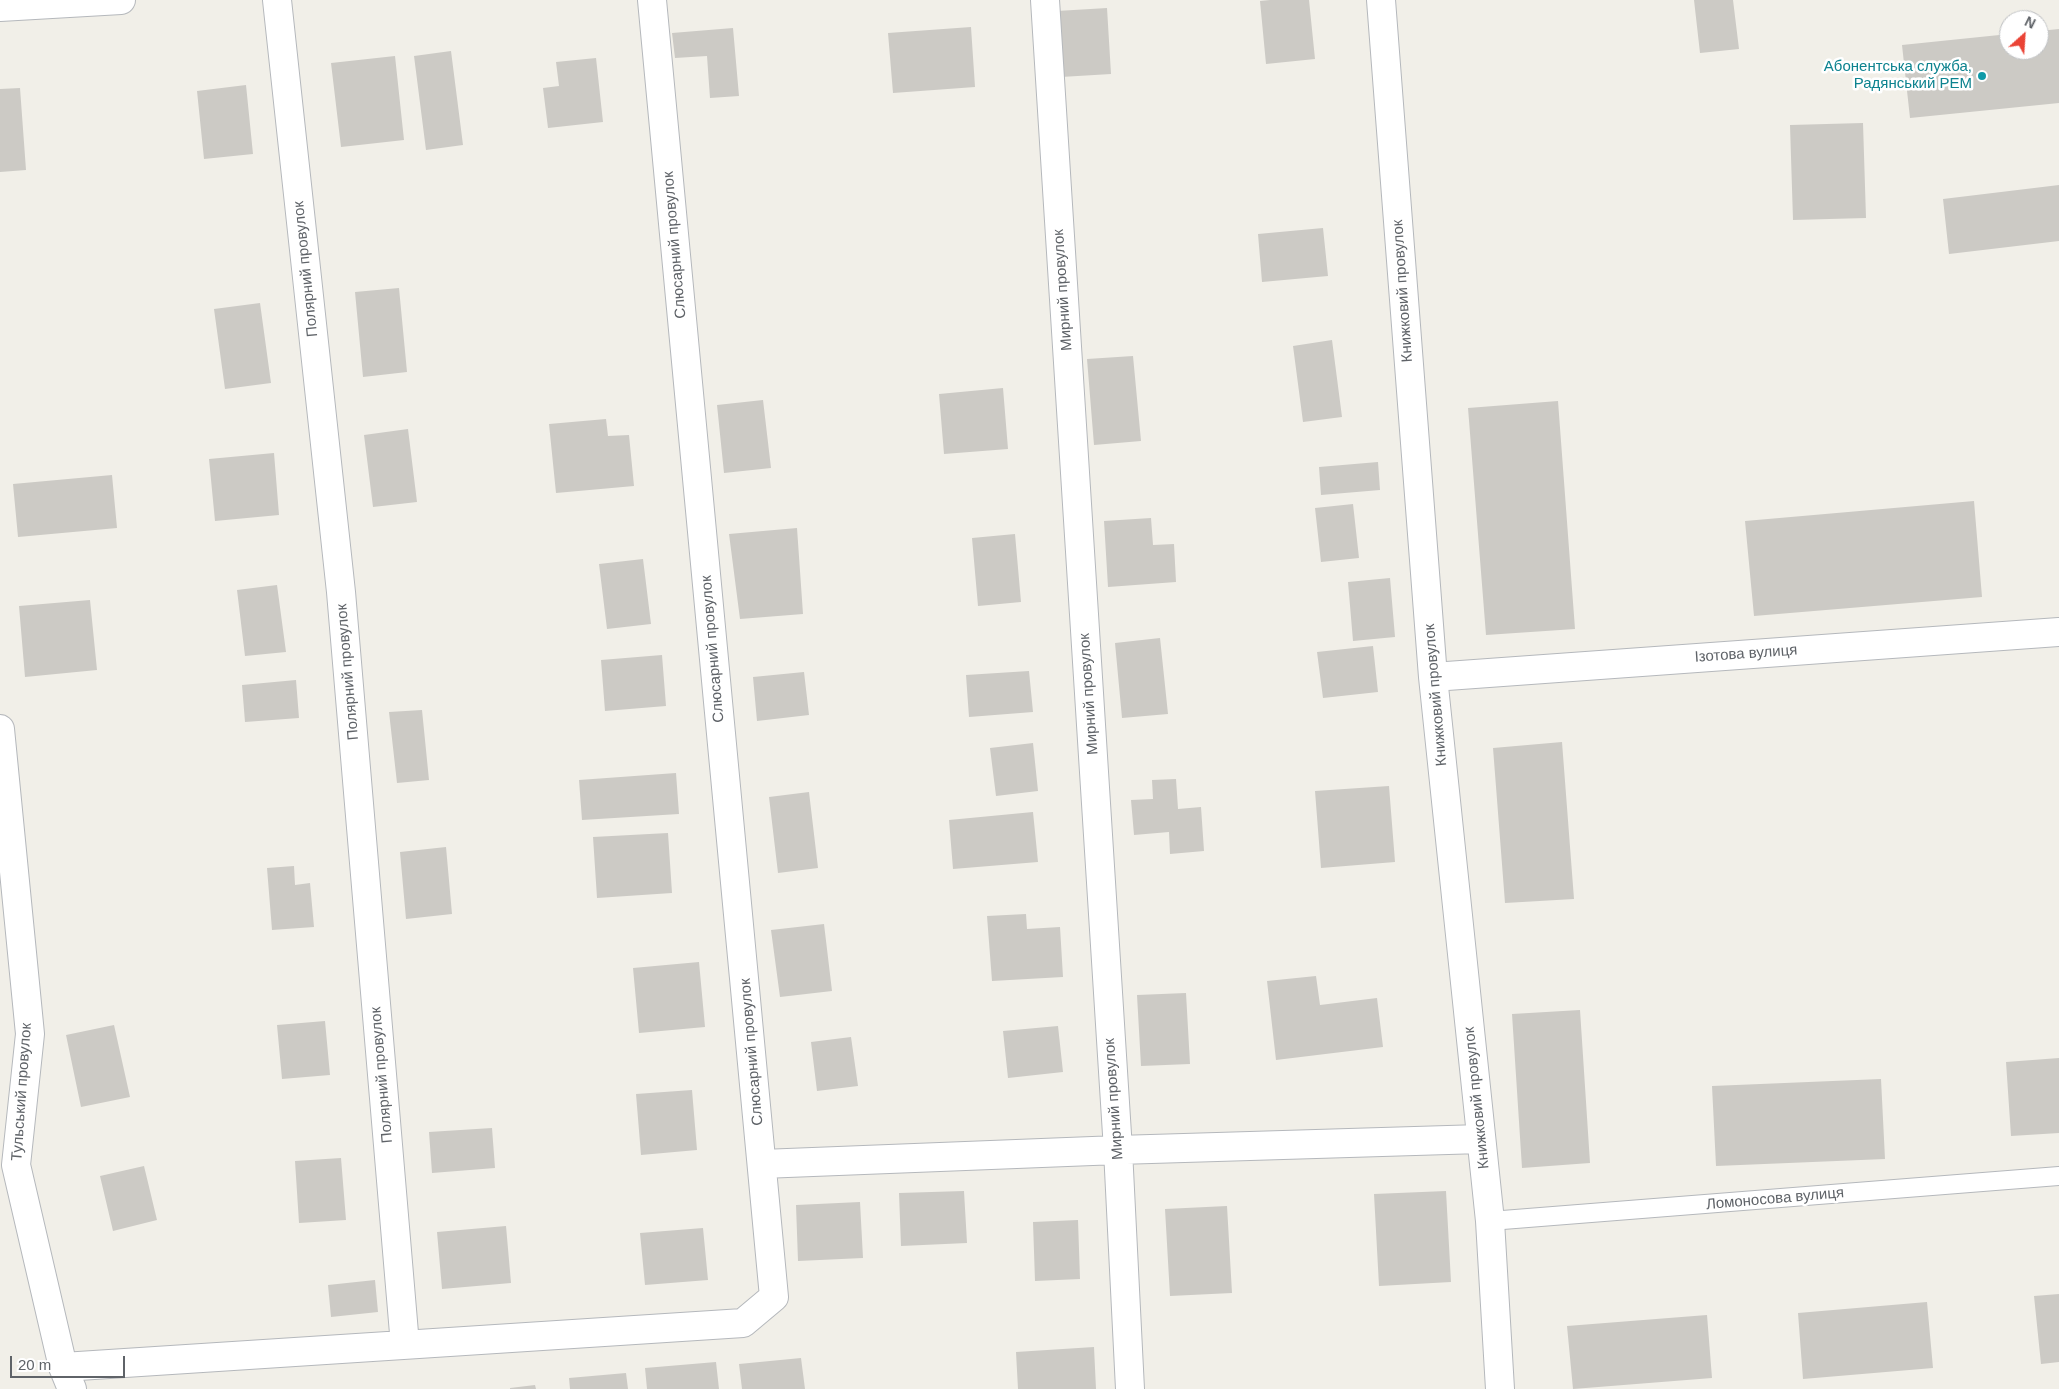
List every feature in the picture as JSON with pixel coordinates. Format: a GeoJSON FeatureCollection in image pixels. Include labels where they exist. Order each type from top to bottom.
{"type":"FeatureCollection","features":[{"type":"Feature","properties":{"kind":"street"},"geometry":{"type":"LineString","coordinates":[[0,7],[121,0]]}},
{"type":"Feature","properties":{"kind":"street","name":"Полярний провулок"},"geometry":{"type":"LineString","coordinates":[[277,0],[341,592],[405,1345]]}},
{"type":"Feature","properties":{"kind":"street","name":"Слюсарний провулок"},"geometry":{"type":"LineString","coordinates":[[405,1345],[743,1323],[774,1297],[652,0]]}},
{"type":"Feature","properties":{"kind":"street","name":"Мирний провулок"},"geometry":{"type":"LineString","coordinates":[[1045,0],[1118,1150],[1130,1389]]}},
{"type":"Feature","properties":{"kind":"street","name":"Книжковий провулок"},"geometry":{"type":"LineString","coordinates":[[1380,0],[1433,677],[1490,1222],[1500,1389]]}},
{"type":"Feature","properties":{"kind":"street","name":"Ізотова вулиця"},"geometry":{"type":"LineString","coordinates":[[1433,677],[2059,632]]}},
{"type":"Feature","properties":{"kind":"street","name":"Тульський провулок"},"geometry":{"type":"LineString","coordinates":[[0,729],[30,1034],[8,1155],[68,1378]]}},
{"type":"Feature","properties":{"kind":"street"},"geometry":{"type":"LineString","coordinates":[[762,1164],[1118,1150],[1482,1140]]}},
{"type":"Feature","properties":{"kind":"street"},"geometry":{"type":"LineString","coordinates":[[68,1378],[405,1345]]}},
{"type":"Feature","properties":{"kind":"lane","name":"Ломоносова вулиця"},"geometry":{"type":"LineString","coordinates":[[1490,1222],[2059,1176]]}},
{"type":"Feature","properties":{"kind":"building"},"geometry":{"type":"Polygon","coordinates":[[[1309,0],[1315,59],[1266,64],[1260,1],[1309,0]]]}},
{"type":"Feature","properties":{"kind":"building"},"geometry":{"type":"Polygon","coordinates":[[[1694,0],[1733,0],[1739,49],[1700,53],[1694,0]]]}},
{"type":"Feature","properties":{"kind":"building"},"geometry":{"type":"Polygon","coordinates":[[[1107,8],[1111,74],[1061,77],[1057,11],[1107,8]]]}},
{"type":"Feature","properties":{"kind":"building"},"geometry":{"type":"Polygon","coordinates":[[[971,27],[975,87],[893,93],[888,33],[971,27]]]}},
{"type":"Feature","properties":{"kind":"building"},"geometry":{"type":"Polygon","coordinates":[[[733,28],[739,96],[710,98],[707,56],[675,58],[672,33],[733,28]]]}},
{"type":"Feature","properties":{"kind":"building","name":"Абонентська служба, Радянський РЕМ"},"geometry":{"type":"Polygon","coordinates":[[[2059,29],[2059,103],[1910,118],[1902,45],[1999,35],[1999,60],[2049,60],[2049,30],[2059,29]]]}},
{"type":"Feature","properties":{"kind":"building"},"geometry":{"type":"Polygon","coordinates":[[[451,51],[463,145],[426,150],[414,56],[451,51]]]}},
{"type":"Feature","properties":{"kind":"building"},"geometry":{"type":"Polygon","coordinates":[[[395,56],[404,140],[341,147],[331,63],[395,56]]]}},
{"type":"Feature","properties":{"kind":"building"},"geometry":{"type":"Polygon","coordinates":[[[596,58],[603,122],[548,128],[543,88],[559,86],[556,62],[596,58]]]}},
{"type":"Feature","properties":{"kind":"building"},"geometry":{"type":"Polygon","coordinates":[[[246,85],[253,154],[204,159],[197,91],[246,85]]]}},
{"type":"Feature","properties":{"kind":"building"},"geometry":{"type":"Polygon","coordinates":[[[20,88],[26,170],[0,172],[0,89],[20,88]]]}},
{"type":"Feature","properties":{"kind":"building"},"geometry":{"type":"Polygon","coordinates":[[[1863,123],[1866,218],[1793,220],[1790,125],[1863,123]]]}},
{"type":"Feature","properties":{"kind":"building"},"geometry":{"type":"Polygon","coordinates":[[[2059,185],[2059,241],[1949,254],[1943,199],[2059,185]]]}},
{"type":"Feature","properties":{"kind":"building"},"geometry":{"type":"Polygon","coordinates":[[[1323,228],[1328,276],[1262,282],[1258,234],[1323,228]]]}},
{"type":"Feature","properties":{"kind":"building"},"geometry":{"type":"Polygon","coordinates":[[[399,288],[407,372],[363,377],[355,292],[399,288]]]}},
{"type":"Feature","properties":{"kind":"building"},"geometry":{"type":"Polygon","coordinates":[[[260,303],[271,383],[225,389],[214,309],[260,303]]]}},
{"type":"Feature","properties":{"kind":"building"},"geometry":{"type":"Polygon","coordinates":[[[1332,340],[1342,417],[1303,422],[1293,346],[1332,340]]]}},
{"type":"Feature","properties":{"kind":"building"},"geometry":{"type":"Polygon","coordinates":[[[1133,356],[1141,441],[1094,445],[1087,359],[1133,356]]]}},
{"type":"Feature","properties":{"kind":"building"},"geometry":{"type":"Polygon","coordinates":[[[1003,388],[1008,449],[944,454],[939,394],[1003,388]]]}},
{"type":"Feature","properties":{"kind":"building"},"geometry":{"type":"Polygon","coordinates":[[[763,400],[771,468],[724,473],[717,405],[763,400]]]}},
{"type":"Feature","properties":{"kind":"building"},"geometry":{"type":"Polygon","coordinates":[[[1558,401],[1575,629],[1486,635],[1468,408],[1558,401]]]}},
{"type":"Feature","properties":{"kind":"building"},"geometry":{"type":"Polygon","coordinates":[[[606,419],[608,436],[629,435],[634,486],[556,493],[549,424],[606,419]]]}},
{"type":"Feature","properties":{"kind":"building"},"geometry":{"type":"Polygon","coordinates":[[[408,429],[417,502],[373,507],[364,435],[408,429]]]}},
{"type":"Feature","properties":{"kind":"building"},"geometry":{"type":"Polygon","coordinates":[[[274,453],[279,515],[215,521],[209,459],[274,453]]]}},
{"type":"Feature","properties":{"kind":"building"},"geometry":{"type":"Polygon","coordinates":[[[1378,462],[1380,490],[1321,495],[1319,467],[1378,462]]]}},
{"type":"Feature","properties":{"kind":"building"},"geometry":{"type":"Polygon","coordinates":[[[112,475],[117,528],[18,537],[13,484],[112,475]]]}},
{"type":"Feature","properties":{"kind":"building"},"geometry":{"type":"Polygon","coordinates":[[[1974,501],[1982,597],[1754,616],[1745,521],[1974,501]]]}},
{"type":"Feature","properties":{"kind":"building"},"geometry":{"type":"Polygon","coordinates":[[[1353,504],[1359,558],[1321,562],[1315,508],[1353,504]]]}},
{"type":"Feature","properties":{"kind":"building"},"geometry":{"type":"Polygon","coordinates":[[[1151,518],[1153,545],[1174,544],[1176,582],[1108,587],[1104,521],[1151,518]]]}},
{"type":"Feature","properties":{"kind":"building"},"geometry":{"type":"Polygon","coordinates":[[[797,528],[803,614],[740,619],[729,534],[797,528]]]}},
{"type":"Feature","properties":{"kind":"building"},"geometry":{"type":"Polygon","coordinates":[[[1015,534],[1021,602],[978,606],[972,538],[1015,534]]]}},
{"type":"Feature","properties":{"kind":"building"},"geometry":{"type":"Polygon","coordinates":[[[643,559],[651,624],[607,629],[599,564],[643,559]]]}},
{"type":"Feature","properties":{"kind":"building"},"geometry":{"type":"Polygon","coordinates":[[[1390,578],[1395,637],[1353,641],[1348,582],[1390,578]]]}},
{"type":"Feature","properties":{"kind":"building"},"geometry":{"type":"Polygon","coordinates":[[[277,585],[286,652],[245,656],[237,590],[277,585]]]}},
{"type":"Feature","properties":{"kind":"building"},"geometry":{"type":"Polygon","coordinates":[[[90,600],[97,670],[25,677],[19,606],[90,600]]]}},
{"type":"Feature","properties":{"kind":"building"},"geometry":{"type":"Polygon","coordinates":[[[1160,638],[1168,714],[1122,718],[1115,643],[1160,638]]]}},
{"type":"Feature","properties":{"kind":"building"},"geometry":{"type":"Polygon","coordinates":[[[1373,646],[1378,692],[1323,698],[1317,652],[1373,646]]]}},
{"type":"Feature","properties":{"kind":"building"},"geometry":{"type":"Polygon","coordinates":[[[662,655],[666,706],[605,711],[601,660],[662,655]]]}},
{"type":"Feature","properties":{"kind":"building"},"geometry":{"type":"Polygon","coordinates":[[[1029,671],[1033,712],[969,717],[966,675],[1029,671]]]}},
{"type":"Feature","properties":{"kind":"building"},"geometry":{"type":"Polygon","coordinates":[[[804,672],[809,715],[757,721],[753,677],[804,672]]]}},
{"type":"Feature","properties":{"kind":"building"},"geometry":{"type":"Polygon","coordinates":[[[296,680],[299,718],[245,722],[242,685],[296,680]]]}},
{"type":"Feature","properties":{"kind":"building"},"geometry":{"type":"Polygon","coordinates":[[[422,710],[429,780],[397,783],[389,712],[422,710]]]}},
{"type":"Feature","properties":{"kind":"building"},"geometry":{"type":"Polygon","coordinates":[[[1562,742],[1574,899],[1505,903],[1493,748],[1562,742]]]}},
{"type":"Feature","properties":{"kind":"building"},"geometry":{"type":"Polygon","coordinates":[[[1033,743],[1038,791],[996,796],[990,748],[1033,743]]]}},
{"type":"Feature","properties":{"kind":"building"},"geometry":{"type":"Polygon","coordinates":[[[676,773],[679,814],[582,820],[579,780],[676,773]]]}},
{"type":"Feature","properties":{"kind":"building"},"geometry":{"type":"Polygon","coordinates":[[[1176,779],[1178,809],[1201,807],[1204,851],[1170,854],[1169,832],[1134,835],[1131,800],[1153,799],[1152,780],[1176,779]]]}},
{"type":"Feature","properties":{"kind":"building"},"geometry":{"type":"Polygon","coordinates":[[[1389,786],[1395,862],[1321,868],[1315,791],[1389,786]]]}},
{"type":"Feature","properties":{"kind":"building"},"geometry":{"type":"Polygon","coordinates":[[[809,792],[818,868],[778,873],[769,797],[809,792]]]}},
{"type":"Feature","properties":{"kind":"building"},"geometry":{"type":"Polygon","coordinates":[[[1033,812],[1038,862],[953,869],[949,820],[1033,812]]]}},
{"type":"Feature","properties":{"kind":"building"},"geometry":{"type":"Polygon","coordinates":[[[668,833],[672,893],[597,898],[593,837],[668,833]]]}},
{"type":"Feature","properties":{"kind":"building"},"geometry":{"type":"Polygon","coordinates":[[[446,847],[452,914],[406,919],[400,852],[446,847]]]}},
{"type":"Feature","properties":{"kind":"building"},"geometry":{"type":"Polygon","coordinates":[[[294,866],[295,885],[310,883],[314,927],[272,930],[267,868],[294,866]]]}},
{"type":"Feature","properties":{"kind":"building"},"geometry":{"type":"Polygon","coordinates":[[[1026,914],[1027,929],[1060,927],[1063,977],[992,981],[987,916],[1026,914]]]}},
{"type":"Feature","properties":{"kind":"building"},"geometry":{"type":"Polygon","coordinates":[[[824,924],[832,991],[780,997],[771,930],[824,924]]]}},
{"type":"Feature","properties":{"kind":"building"},"geometry":{"type":"Polygon","coordinates":[[[699,962],[705,1027],[639,1033],[633,968],[699,962]]]}},
{"type":"Feature","properties":{"kind":"building"},"geometry":{"type":"Polygon","coordinates":[[[1316,976],[1320,1005],[1377,998],[1383,1047],[1276,1060],[1267,981],[1316,976]]]}},
{"type":"Feature","properties":{"kind":"building"},"geometry":{"type":"Polygon","coordinates":[[[1186,993],[1190,1064],[1141,1066],[1137,995],[1186,993]]]}},
{"type":"Feature","properties":{"kind":"building"},"geometry":{"type":"Polygon","coordinates":[[[1580,1010],[1590,1163],[1522,1168],[1512,1014],[1580,1010]]]}},
{"type":"Feature","properties":{"kind":"building"},"geometry":{"type":"Polygon","coordinates":[[[325,1021],[330,1075],[282,1079],[277,1025],[325,1021]]]}},
{"type":"Feature","properties":{"kind":"building"},"geometry":{"type":"Polygon","coordinates":[[[114,1025],[130,1097],[81,1107],[66,1035],[114,1025]]]}},
{"type":"Feature","properties":{"kind":"building"},"geometry":{"type":"Polygon","coordinates":[[[1058,1026],[1063,1072],[1008,1078],[1003,1031],[1058,1026]]]}},
{"type":"Feature","properties":{"kind":"building"},"geometry":{"type":"Polygon","coordinates":[[[851,1037],[858,1086],[817,1091],[811,1042],[851,1037]]]}},
{"type":"Feature","properties":{"kind":"building"},"geometry":{"type":"Polygon","coordinates":[[[2059,1058],[2059,1133],[2011,1136],[2006,1062],[2059,1058]]]}},
{"type":"Feature","properties":{"kind":"building"},"geometry":{"type":"Polygon","coordinates":[[[1881,1079],[1885,1159],[1716,1166],[1712,1086],[1881,1079]]]}},
{"type":"Feature","properties":{"kind":"building"},"geometry":{"type":"Polygon","coordinates":[[[692,1090],[697,1150],[641,1155],[636,1094],[692,1090]]]}},
{"type":"Feature","properties":{"kind":"building"},"geometry":{"type":"Polygon","coordinates":[[[492,1128],[495,1168],[432,1173],[429,1132],[492,1128]]]}},
{"type":"Feature","properties":{"kind":"building"},"geometry":{"type":"Polygon","coordinates":[[[341,1158],[346,1220],[299,1223],[295,1161],[341,1158]]]}},
{"type":"Feature","properties":{"kind":"building"},"geometry":{"type":"Polygon","coordinates":[[[144,1166],[157,1220],[113,1231],[100,1176],[144,1166]]]}},
{"type":"Feature","properties":{"kind":"building"},"geometry":{"type":"Polygon","coordinates":[[[964,1191],[967,1243],[901,1246],[899,1193],[964,1191]]]}},
{"type":"Feature","properties":{"kind":"building"},"geometry":{"type":"Polygon","coordinates":[[[1446,1191],[1451,1282],[1379,1286],[1374,1194],[1446,1191]]]}},
{"type":"Feature","properties":{"kind":"building"},"geometry":{"type":"Polygon","coordinates":[[[860,1202],[863,1258],[798,1261],[796,1205],[860,1202]]]}},
{"type":"Feature","properties":{"kind":"building"},"geometry":{"type":"Polygon","coordinates":[[[1227,1206],[1232,1293],[1170,1296],[1165,1209],[1227,1206]]]}},
{"type":"Feature","properties":{"kind":"building"},"geometry":{"type":"Polygon","coordinates":[[[1078,1220],[1080,1279],[1035,1281],[1033,1222],[1078,1220]]]}},
{"type":"Feature","properties":{"kind":"building"},"geometry":{"type":"Polygon","coordinates":[[[506,1226],[511,1283],[442,1289],[437,1232],[506,1226]]]}},
{"type":"Feature","properties":{"kind":"building"},"geometry":{"type":"Polygon","coordinates":[[[703,1228],[708,1280],[645,1285],[640,1233],[703,1228]]]}},
{"type":"Feature","properties":{"kind":"building"},"geometry":{"type":"Polygon","coordinates":[[[375,1280],[378,1312],[331,1317],[328,1285],[375,1280]]]}},
{"type":"Feature","properties":{"kind":"building"},"geometry":{"type":"Polygon","coordinates":[[[2059,1294],[2059,1362],[2041,1364],[2034,1296],[2059,1294]]]}},
{"type":"Feature","properties":{"kind":"building"},"geometry":{"type":"Polygon","coordinates":[[[1927,1302],[1933,1368],[1803,1379],[1798,1313],[1927,1302]]]}},
{"type":"Feature","properties":{"kind":"building"},"geometry":{"type":"Polygon","coordinates":[[[1707,1315],[1712,1378],[1573,1389],[1567,1326],[1707,1315]]]}},
{"type":"Feature","properties":{"kind":"building"},"geometry":{"type":"Polygon","coordinates":[[[1094,1347],[1096,1389],[1018,1389],[1016,1352],[1094,1347]]]}},
{"type":"Feature","properties":{"kind":"building"},"geometry":{"type":"Polygon","coordinates":[[[801,1358],[805,1389],[742,1389],[739,1364],[801,1358]]]}},
{"type":"Feature","properties":{"kind":"building"},"geometry":{"type":"Polygon","coordinates":[[[716,1362],[719,1389],[647,1389],[645,1368],[716,1362]]]}},
{"type":"Feature","properties":{"kind":"building"},"geometry":{"type":"Polygon","coordinates":[[[626,1373],[628,1389],[570,1389],[569,1378],[626,1373]]]}},
{"type":"Feature","properties":{"kind":"building"},"geometry":{"type":"Polygon","coordinates":[[[535,1385],[536,1389],[510,1389],[510,1388],[535,1385]]]}},
{"type":"Feature","properties":{"kind":"place","name":"Абонентська служба, Радянський РЕМ"},"geometry":{"type":"Point","coordinates":[1982,76]}}]}
